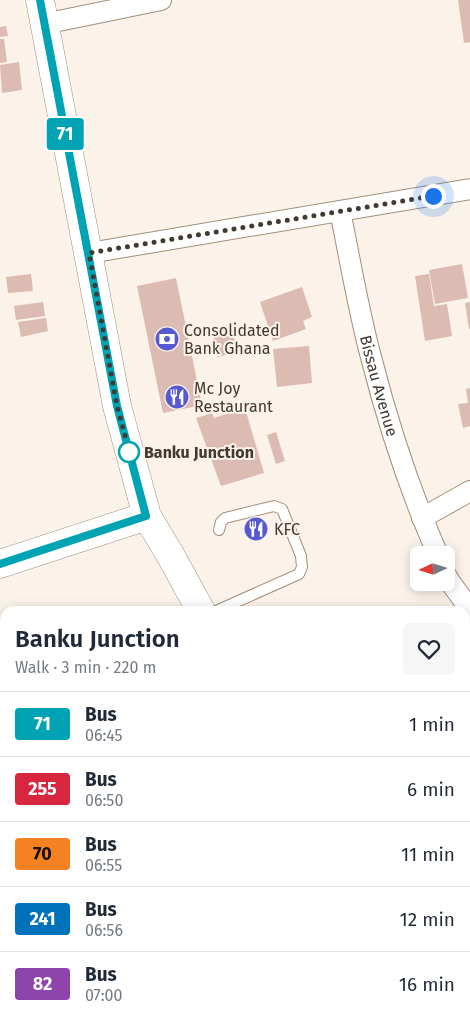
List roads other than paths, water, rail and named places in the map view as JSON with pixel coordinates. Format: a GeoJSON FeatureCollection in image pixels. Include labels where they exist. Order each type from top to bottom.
{"type":"FeatureCollection","features":[{"type":"Feature","properties":{"kind":"street"},"geometry":{"type":"LineString","coordinates":[[160,0],[42,12],[117,406],[146,516],[198,606]]}},
{"type":"Feature","properties":{"kind":"street"},"geometry":{"type":"LineString","coordinates":[[89,253],[470,189]]}},
{"type":"Feature","properties":{"kind":"street","name":"Bissau Avenue"},"geometry":{"type":"LineString","coordinates":[[340,211],[371,356],[404,469],[434,546]]}},
{"type":"Feature","properties":{"kind":"street"},"geometry":{"type":"LineString","coordinates":[[422,518],[470,491]]}},
{"type":"Feature","properties":{"kind":"street"},"geometry":{"type":"LineString","coordinates":[[0,564],[146,516]]}},
{"type":"Feature","properties":{"kind":"street"},"geometry":{"type":"LineString","coordinates":[[455,589],[467,606]]}},
{"type":"Feature","properties":{"kind":"lane"},"geometry":{"type":"LineString","coordinates":[[219,530],[220,522],[225,518],[274,506],[282,509],[301,556],[302,566],[299,574],[227,606]]}},
{"type":"Feature","properties":{"kind":"place","name":"Consolidated Bank Ghana"},"geometry":{"type":"Point","coordinates":[167,339]}},
{"type":"Feature","properties":{"kind":"place","name":"Mc Joy Restaurant"},"geometry":{"type":"Point","coordinates":[177,397]}},
{"type":"Feature","properties":{"kind":"place","name":"Banku Junction"},"geometry":{"type":"Point","coordinates":[129,452]}},
{"type":"Feature","properties":{"kind":"place","name":"KFC"},"geometry":{"type":"Point","coordinates":[256,529]}}]}
